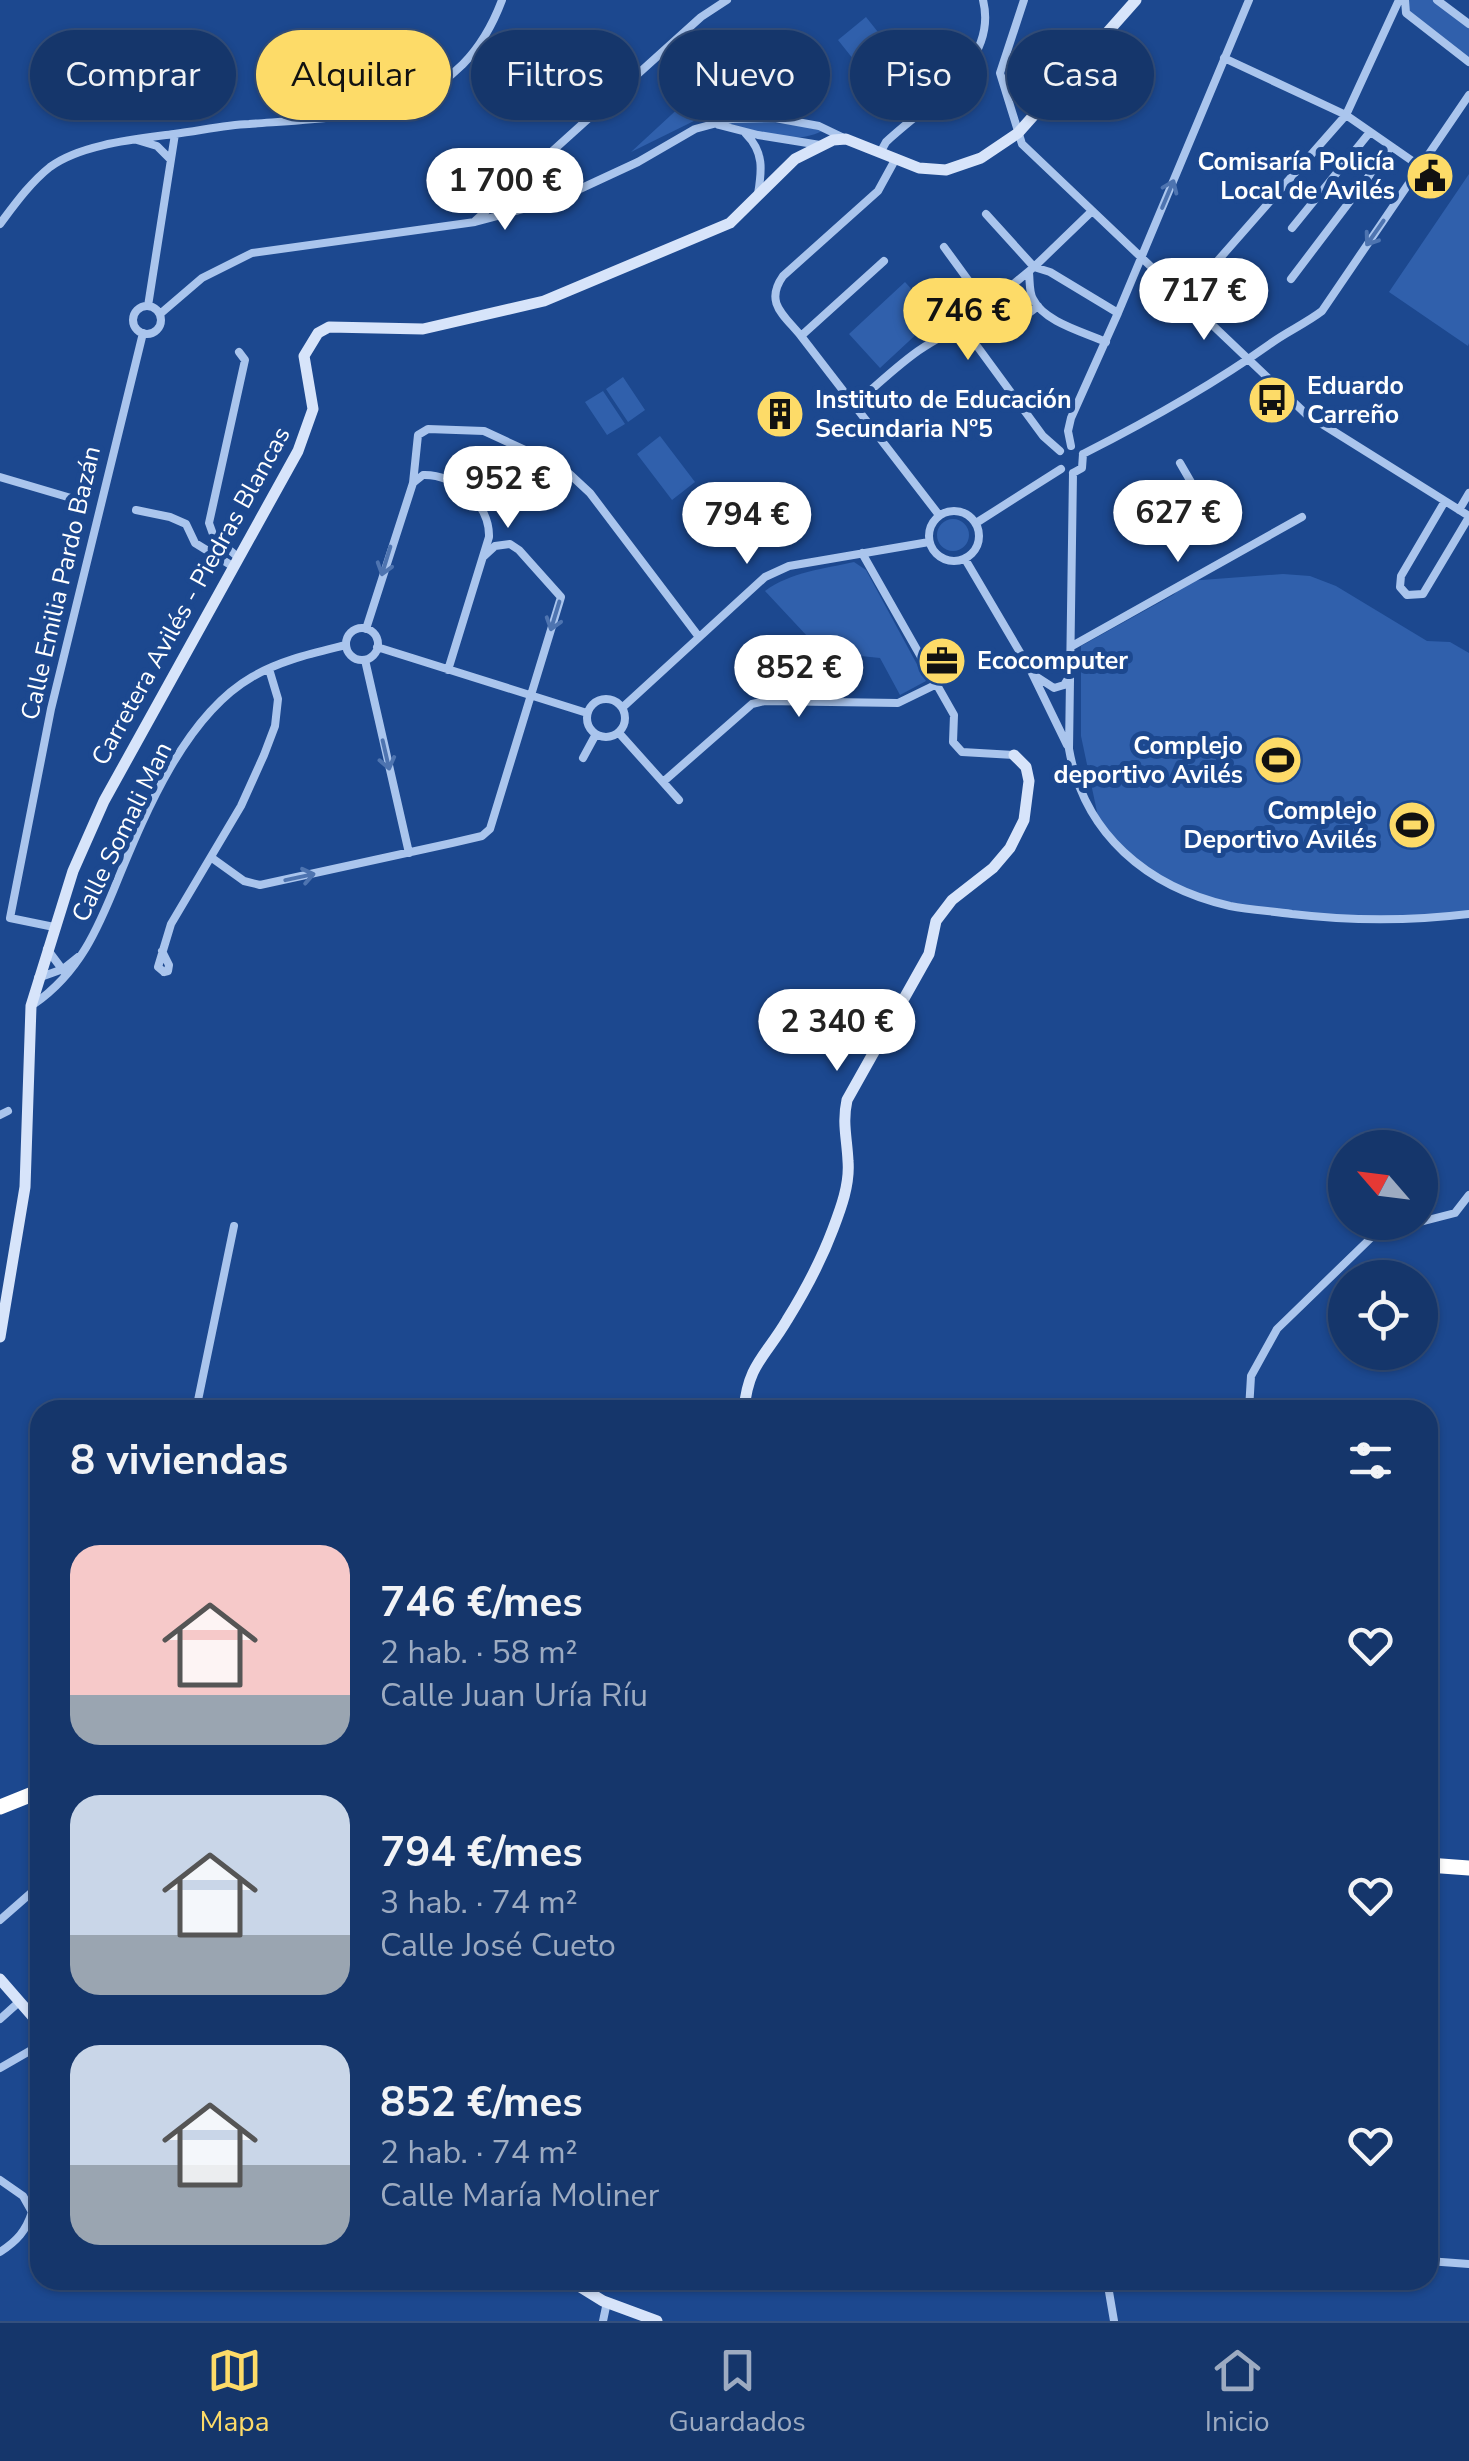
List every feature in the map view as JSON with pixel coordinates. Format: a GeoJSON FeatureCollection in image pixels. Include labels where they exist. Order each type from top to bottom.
{"type":"FeatureCollection","features":[{"type":"Feature","properties":{"kind":"highway"},"geometry":{"type":"LineString","coordinates":[[0,1807],[30,1795]]}},
{"type":"Feature","properties":{"kind":"highway"},"geometry":{"type":"LineString","coordinates":[[1438,1865],[1469,1868]]}},
{"type":"Feature","properties":{"kind":"street"},"geometry":{"type":"LineString","coordinates":[[0,224],[52,165],[132,138],[383,110],[409,102],[437,87],[468,58],[494,23],[502,0]]}},
{"type":"Feature","properties":{"kind":"street"},"geometry":{"type":"LineString","coordinates":[[474,222],[701,17],[727,0]]}},
{"type":"Feature","properties":{"kind":"street"},"geometry":{"type":"LineString","coordinates":[[880,154],[886,142],[976,56],[986,33],[983,0]]}},
{"type":"Feature","properties":{"kind":"street"},"geometry":{"type":"LineString","coordinates":[[1024,0],[1000,73],[1022,144],[1306,414],[1469,516],[1423,594],[1407,596],[1400,587],[1401,576],[1445,502]]}},
{"type":"Feature","properties":{"kind":"street"},"geometry":{"type":"LineString","coordinates":[[160,314],[202,278],[252,253],[474,222],[526,208],[569,194],[695,129],[732,118],[776,118],[819,126],[918,168],[946,170],[982,158],[1018,133],[1136,0]]}},
{"type":"Feature","properties":{"kind":"street"},"geometry":{"type":"LineString","coordinates":[[1083,454],[1072,446],[1068,431],[1071,418],[1248,0]]}},
{"type":"Feature","properties":{"kind":"street"},"geometry":{"type":"LineString","coordinates":[[1402,0],[1406,13],[1469,62]]}},
{"type":"Feature","properties":{"kind":"street"},"geometry":{"type":"LineString","coordinates":[[1184,299],[1346,116],[1402,0]]}},
{"type":"Feature","properties":{"kind":"street"},"geometry":{"type":"LineString","coordinates":[[1437,0],[1469,24]]}},
{"type":"Feature","properties":{"kind":"street"},"geometry":{"type":"LineString","coordinates":[[1224,58],[1346,116],[1421,168]]}},
{"type":"Feature","properties":{"kind":"street"},"geometry":{"type":"LineString","coordinates":[[1083,454],[1230,374],[1322,311],[1469,95]]}},
{"type":"Feature","properties":{"kind":"street"},"geometry":{"type":"LineString","coordinates":[[714,124],[820,145]]}},
{"type":"Feature","properties":{"kind":"street"},"geometry":{"type":"LineString","coordinates":[[742,131],[754,142],[762,160],[758,196]]}},
{"type":"Feature","properties":{"kind":"street"},"geometry":{"type":"LineString","coordinates":[[1292,228],[1370,132]]}},
{"type":"Feature","properties":{"kind":"street"},"geometry":{"type":"LineString","coordinates":[[148,306],[175,134]]}},
{"type":"Feature","properties":{"kind":"street"},"geometry":{"type":"LineString","coordinates":[[132,138],[157,146],[170,159]]}},
{"type":"Feature","properties":{"kind":"street","name":"Carretera Avilés - Piedras Blancas"},"geometry":{"type":"LineString","coordinates":[[0,1337],[25,1187],[30,1130],[31,1006],[47,949],[92,825],[309,426],[313,409],[304,356],[318,333],[338,326],[423,330],[544,302],[730,224],[795,158],[820,145],[846,139]]}},
{"type":"Feature","properties":{"kind":"street"},"geometry":{"type":"LineString","coordinates":[[1292,279],[1392,147]]}},
{"type":"Feature","properties":{"kind":"street"},"geometry":{"type":"LineString","coordinates":[[895,160],[878,191],[783,276],[774,289],[774,299],[939,515]]}},
{"type":"Feature","properties":{"kind":"street"},"geometry":{"type":"LineString","coordinates":[[516,183],[526,208]]}},
{"type":"Feature","properties":{"kind":"street"},"geometry":{"type":"LineString","coordinates":[[987,306],[1032,270],[1091,212]]}},
{"type":"Feature","properties":{"kind":"street"},"geometry":{"type":"LineString","coordinates":[[986,214],[1032,270],[1031,296],[1038,306],[1049,316],[1106,342]]}},
{"type":"Feature","properties":{"kind":"street"},"geometry":{"type":"LineString","coordinates":[[944,247],[1008,330],[1038,306]]}},
{"type":"Feature","properties":{"kind":"street"},"geometry":{"type":"LineString","coordinates":[[801,336],[884,261]]}},
{"type":"Feature","properties":{"kind":"street"},"geometry":{"type":"LineString","coordinates":[[1032,270],[1050,272],[1118,313]]}},
{"type":"Feature","properties":{"kind":"street"},"geometry":{"type":"LineString","coordinates":[[148,306],[160,314],[161,322],[156,330],[142,333],[133,320],[138,309],[148,306]]}},
{"type":"Feature","properties":{"kind":"street"},"geometry":{"type":"LineString","coordinates":[[854,405],[935,340],[954,330],[966,330],[1043,436],[1060,451]]}},
{"type":"Feature","properties":{"kind":"street","name":"Calle Emilia Pardo Bazán"},"geometry":{"type":"LineString","coordinates":[[54,927],[10,918],[51,709],[142,333]]}},
{"type":"Feature","properties":{"kind":"street"},"geometry":{"type":"LineString","coordinates":[[237,563],[214,537],[209,523],[244,360],[239,352]]}},
{"type":"Feature","properties":{"kind":"street"},"geometry":{"type":"LineString","coordinates":[[366,629],[413,483],[415,444],[418,435],[428,429],[484,431],[562,466],[590,493],[699,637]]}},
{"type":"Feature","properties":{"kind":"street"},"geometry":{"type":"LineString","coordinates":[[1061,470],[1057,460],[1060,451],[1072,446]]}},
{"type":"Feature","properties":{"kind":"street"},"geometry":{"type":"LineString","coordinates":[[976,523],[1061,470],[1073,473],[1082,468],[1083,454]]}},
{"type":"Feature","properties":{"kind":"street"},"geometry":{"type":"LineString","coordinates":[[1180,464],[1221,534]]}},
{"type":"Feature","properties":{"kind":"street"},"geometry":{"type":"LineString","coordinates":[[1073,473],[1069,748],[1086,807],[1100,826],[1143,868],[1187,891],[1232,906],[1318,917],[1386,920],[1469,914]]}},
{"type":"Feature","properties":{"kind":"street"},"geometry":{"type":"LineString","coordinates":[[413,483],[422,475],[450,479],[482,509],[489,522],[483,557],[448,670]]}},
{"type":"Feature","properties":{"kind":"street"},"geometry":{"type":"LineString","coordinates":[[0,478],[71,498]]}},
{"type":"Feature","properties":{"kind":"street"},"geometry":{"type":"LineString","coordinates":[[1459,510],[1469,493]]}},
{"type":"Feature","properties":{"kind":"street"},"geometry":{"type":"LineString","coordinates":[[136,510],[186,524],[195,543],[237,563]]}},
{"type":"Feature","properties":{"kind":"street"},"geometry":{"type":"LineString","coordinates":[[960,511],[976,523],[979,540],[965,559],[939,556],[929,542],[930,528],[939,515],[960,511]]}},
{"type":"Feature","properties":{"kind":"street"},"geometry":{"type":"LineString","coordinates":[[1072,646],[1302,517]]}},
{"type":"Feature","properties":{"kind":"street"},"geometry":{"type":"LineString","coordinates":[[623,706],[764,576],[789,566],[929,542]]}},
{"type":"Feature","properties":{"kind":"street"},"geometry":{"type":"LineString","coordinates":[[212,858],[244,882],[260,885],[482,836],[490,829],[561,596],[510,544],[495,546],[483,557]]}},
{"type":"Feature","properties":{"kind":"street"},"geometry":{"type":"LineString","coordinates":[[746,1400],[750,1376],[759,1357],[795,1308],[819,1264],[840,1209],[848,1162],[842,1120],[847,1100],[929,954],[936,920],[952,900],[993,868],[1010,848],[1024,820],[1029,780],[1026,767],[1014,755],[962,752],[954,742],[954,715],[862,553]]}},
{"type":"Feature","properties":{"kind":"street"},"geometry":{"type":"LineString","coordinates":[[965,559],[1031,671],[1069,748]]}},
{"type":"Feature","properties":{"kind":"street"},"geometry":{"type":"LineString","coordinates":[[366,629],[376,637],[377,647],[364,660],[353,657],[346,645],[351,632],[366,629]]}},
{"type":"Feature","properties":{"kind":"street","name":"Calle Somali Man"},"geometry":{"type":"LineString","coordinates":[[31,1006],[86,951],[146,816],[200,723],[229,693],[268,668],[346,645]]}},
{"type":"Feature","properties":{"kind":"street"},"geometry":{"type":"LineString","coordinates":[[377,647],[588,713]]}},
{"type":"Feature","properties":{"kind":"street"},"geometry":{"type":"LineString","coordinates":[[364,660],[409,853]]}},
{"type":"Feature","properties":{"kind":"street"},"geometry":{"type":"LineString","coordinates":[[162,951],[184,899],[241,806],[275,726],[278,699],[268,668]]}},
{"type":"Feature","properties":{"kind":"street"},"geometry":{"type":"LineString","coordinates":[[1031,671],[1054,688],[1064,685],[1071,673]]}},
{"type":"Feature","properties":{"kind":"street"},"geometry":{"type":"LineString","coordinates":[[663,782],[752,704],[766,700],[898,703],[938,684]]}},
{"type":"Feature","properties":{"kind":"street"},"geometry":{"type":"LineString","coordinates":[[603,698],[623,706],[626,720],[619,733],[606,737],[596,734],[588,723],[588,713],[603,698]]}},
{"type":"Feature","properties":{"kind":"street"},"geometry":{"type":"LineString","coordinates":[[619,733],[678,800]]}},
{"type":"Feature","properties":{"kind":"street"},"geometry":{"type":"LineString","coordinates":[[583,758],[596,734]]}},
{"type":"Feature","properties":{"kind":"street"},"geometry":{"type":"LineString","coordinates":[[47,949],[63,977]]}},
{"type":"Feature","properties":{"kind":"street"},"geometry":{"type":"LineString","coordinates":[[38,978],[63,977]]}},
{"type":"Feature","properties":{"kind":"street"},"geometry":{"type":"LineString","coordinates":[[38,978],[63,977]]}},
{"type":"Feature","properties":{"kind":"street"},"geometry":{"type":"LineString","coordinates":[[1438,1217],[1455,1213],[1469,1195]]}},
{"type":"Feature","properties":{"kind":"street"},"geometry":{"type":"LineString","coordinates":[[198,1400],[234,1226]]}},
{"type":"Feature","properties":{"kind":"street"},"geometry":{"type":"LineString","coordinates":[[1250,1400],[1251,1376],[1277,1329],[1369,1240]]}},
{"type":"Feature","properties":{"kind":"street"},"geometry":{"type":"LineString","coordinates":[[0,1920],[30,1894]]}},
{"type":"Feature","properties":{"kind":"street"},"geometry":{"type":"LineString","coordinates":[[0,1979],[30,2014]]}},
{"type":"Feature","properties":{"kind":"street"},"geometry":{"type":"LineString","coordinates":[[0,2020],[19,2002]]}},
{"type":"Feature","properties":{"kind":"street"},"geometry":{"type":"LineString","coordinates":[[0,2068],[30,2050]]}},
{"type":"Feature","properties":{"kind":"street"},"geometry":{"type":"LineString","coordinates":[[0,2180],[23,2196],[30,2208]]}},
{"type":"Feature","properties":{"kind":"street"},"geometry":{"type":"LineString","coordinates":[[0,2252],[15,2242],[30,2218]]}},
{"type":"Feature","properties":{"kind":"street"},"geometry":{"type":"LineString","coordinates":[[1438,2261],[1469,2264]]}},
{"type":"Feature","properties":{"kind":"street"},"geometry":{"type":"LineString","coordinates":[[586,2290],[656,2321]]}},
{"type":"Feature","properties":{"kind":"street"},"geometry":{"type":"LineString","coordinates":[[1109,2290],[1114,2321]]}},
{"type":"Feature","properties":{"kind":"street"},"geometry":{"type":"LineString","coordinates":[[603,2321],[607,2302]]}},
{"type":"Feature","properties":{"kind":"shaded area"},"geometry":{"type":"Polygon","coordinates":[[[1409,0],[1437,0],[1469,25],[1469,61],[1406,13],[1409,0]]]}},
{"type":"Feature","properties":{"kind":"shaded area"},"geometry":{"type":"Polygon","coordinates":[[[866,17],[876,30],[850,30],[866,17]]]}},
{"type":"Feature","properties":{"kind":"shaded area"},"geometry":{"type":"Polygon","coordinates":[[[850,30],[850,55],[838,40],[850,30]]]}},
{"type":"Feature","properties":{"kind":"shaded area"},"geometry":{"type":"Polygon","coordinates":[[[666,120],[696,120],[631,152],[666,120]]]}},
{"type":"Feature","properties":{"kind":"shaded area"},"geometry":{"type":"Polygon","coordinates":[[[751,121],[822,131],[787,138],[727,123],[751,121]]]}},
{"type":"Feature","properties":{"kind":"shaded area"},"geometry":{"type":"Polygon","coordinates":[[[1469,174],[1469,343],[1468,346],[1389,292],[1469,174]]]}},
{"type":"Feature","properties":{"kind":"shaded area"},"geometry":{"type":"Polygon","coordinates":[[[905,282],[936,316],[880,368],[849,334],[905,282]]]}},
{"type":"Feature","properties":{"kind":"shaded area"},"geometry":{"type":"Polygon","coordinates":[[[623,377],[645,410],[628,422],[606,389],[623,377]]]}},
{"type":"Feature","properties":{"kind":"shaded area"},"geometry":{"type":"Polygon","coordinates":[[[603,391],[625,424],[607,435],[585,402],[603,391]]]}},
{"type":"Feature","properties":{"kind":"shaded area"},"geometry":{"type":"Polygon","coordinates":[[[660,436],[695,482],[672,500],[637,454],[660,436]]]}},
{"type":"Feature","properties":{"kind":"shaded area"},"geometry":{"type":"Polygon","coordinates":[[[953,519],[964,524],[969,535],[964,546],[953,551],[942,546],[937,535],[942,524],[953,519]]]}},
{"type":"Feature","properties":{"kind":"shaded area"},"geometry":{"type":"Polygon","coordinates":[[[854,562],[866,570],[926,681],[900,695],[880,658],[822,652],[765,591],[796,575],[854,562]]]}},
{"type":"Feature","properties":{"kind":"shaded area","name":"Complejo deportivo Avilés"},"geometry":{"type":"Polygon","coordinates":[[[1283,574],[1310,576],[1336,586],[1427,641],[1450,642],[1469,653],[1469,914],[1371,920],[1232,906],[1203,898],[1143,868],[1100,826],[1081,736],[1081,646],[1173,595],[1188,581],[1283,574]]]}},
{"type":"Feature","properties":{"kind":"place","name":"Comisaría Policía Local de Avilés"},"geometry":{"type":"Point","coordinates":[1430,176]}},
{"type":"Feature","properties":{"kind":"place","name":"Eduardo Carreño"},"geometry":{"type":"Point","coordinates":[1272,400]}},
{"type":"Feature","properties":{"kind":"place","name":"Instituto de Educación Secundaria Nº5"},"geometry":{"type":"Point","coordinates":[780,414]}},
{"type":"Feature","properties":{"kind":"place","name":"Ecocomputer"},"geometry":{"type":"Point","coordinates":[942,661]}},
{"type":"Feature","properties":{"kind":"place","name":"Complejo deportivo Avilés"},"geometry":{"type":"Point","coordinates":[1278,760]}},
{"type":"Feature","properties":{"kind":"place","name":"Complejo Deportivo Avilés"},"geometry":{"type":"Point","coordinates":[1412,825]}}]}
